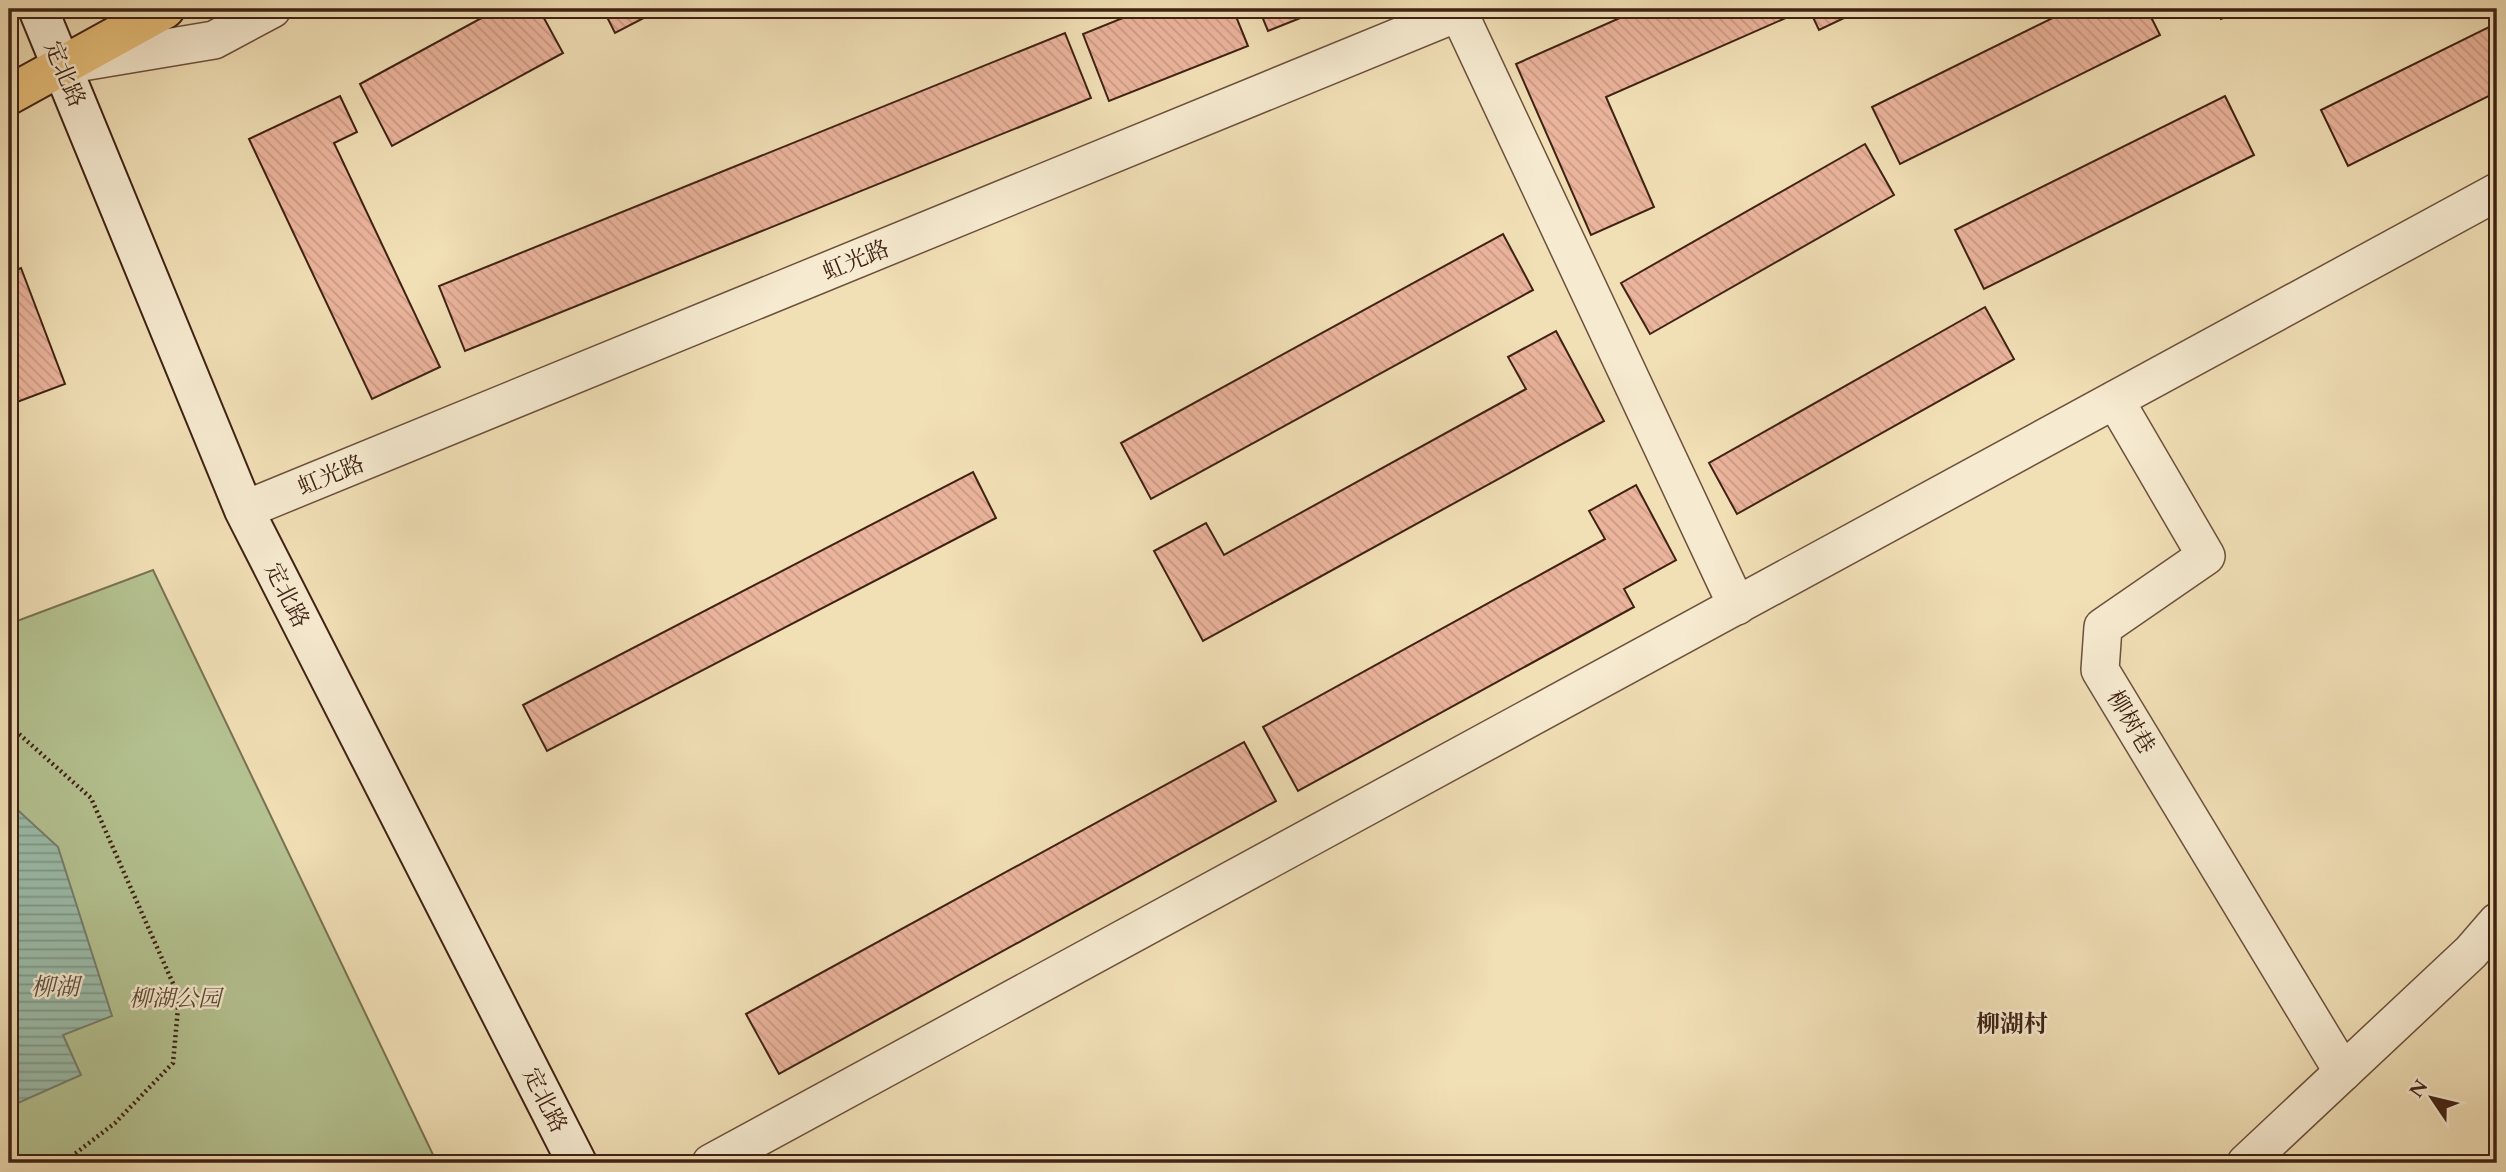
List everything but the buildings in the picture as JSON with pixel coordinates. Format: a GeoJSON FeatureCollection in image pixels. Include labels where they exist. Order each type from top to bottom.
{"type":"FeatureCollection","features":[{"type":"Feature","properties":{"kind":"main road"},"geometry":{"type":"LineString","coordinates":[[9,95],[165,9]]}},
{"type":"Feature","properties":{"kind":"street","name":"定北路"},"geometry":{"type":"LineString","coordinates":[[38,9],[244,510],[577,1163]]}},
{"type":"Feature","properties":{"kind":"street"},"geometry":{"type":"LineString","coordinates":[[9,109],[62,66],[214,40],[272,9]]}},
{"type":"Feature","properties":{"kind":"street"},"geometry":{"type":"LineString","coordinates":[[1461,10],[1737,606]]}},
{"type":"Feature","properties":{"kind":"street","name":"虹光路"},"geometry":{"type":"LineString","coordinates":[[244,510],[1461,10]]}},
{"type":"Feature","properties":{"kind":"street"},"geometry":{"type":"LineString","coordinates":[[711,1163],[2497,192]]}},
{"type":"Feature","properties":{"kind":"street","name":"柳树巷"},"geometry":{"type":"LineString","coordinates":[[2115,400],[2206,556],[2103,627],[2100,670],[2343,1072]]}},
{"type":"Feature","properties":{"kind":"street"},"geometry":{"type":"LineString","coordinates":[[2246,1163],[2471,952],[2497,922]]}},
{"type":"Feature","properties":{"kind":"path"},"geometry":{"type":"LineString","coordinates":[[9,730],[19,734],[91,798],[179,997],[173,1063],[115,1123],[63,1163]]}},
{"type":"Feature","properties":{"kind":"green space","name":"柳湖公园"},"geometry":{"type":"Polygon","coordinates":[[[153,570],[437,1163],[9,1163],[9,624],[153,570]]]}},
{"type":"Feature","properties":{"kind":"water","name":"柳湖"},"geometry":{"type":"Polygon","coordinates":[[[9,802],[58,847],[112,1016],[63,1035],[81,1075],[9,1107],[9,802]]]}},
{"type":"Feature","properties":{"kind":"district","name":"柳湖村"},"geometry":{"type":"Point","coordinates":[2012,1024]}}]}
